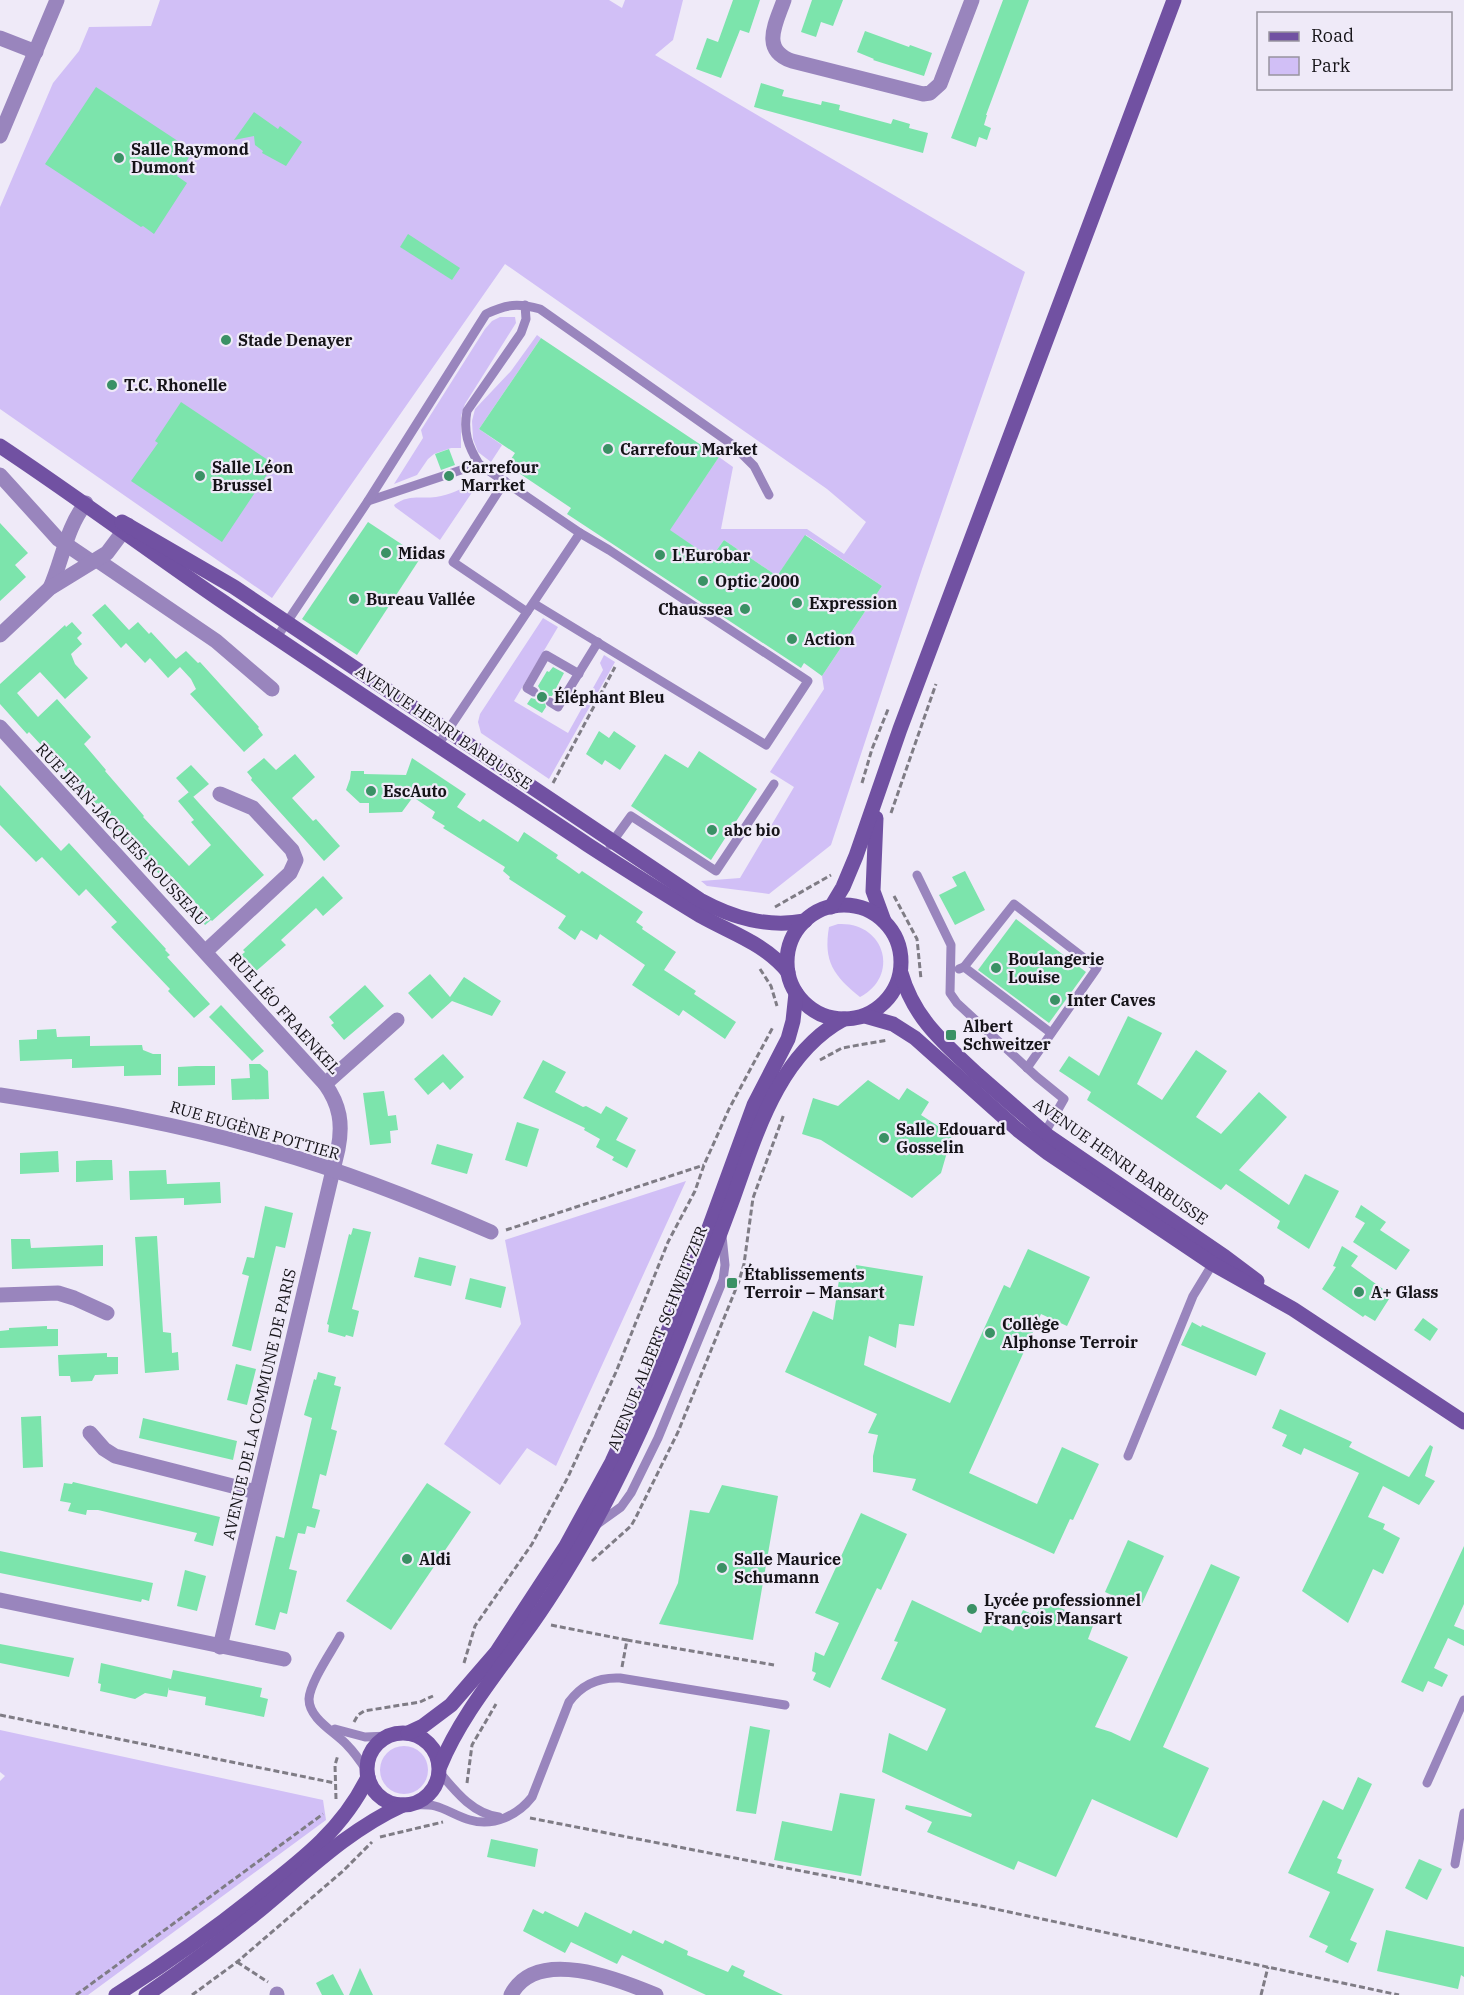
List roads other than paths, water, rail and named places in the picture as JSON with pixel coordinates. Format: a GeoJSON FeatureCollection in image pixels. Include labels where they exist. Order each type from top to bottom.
{"type":"FeatureCollection","features":[{"type":"Feature","properties":{"kind":"main road"},"geometry":{"type":"LineString","coordinates":[[831,907],[847,877],[878,796],[900,729],[1174,0]]}},
{"type":"Feature","properties":{"kind":"main road","name":"AVENUE HENRI BARBUSSE"},"geometry":{"type":"LineString","coordinates":[[0,446],[125,528],[277,637],[604,855],[705,918],[766,950],[788,972]]}},
{"type":"Feature","properties":{"kind":"main road","name":"AVENUE HENRI BARBUSSE"},"geometry":{"type":"LineString","coordinates":[[125,528],[219,577],[547,795],[688,892],[721,910],[750,920],[768,924],[805,921]]}},
{"type":"Feature","properties":{"kind":"main road"},"geometry":{"type":"LineString","coordinates":[[878,796],[873,891],[884,921],[900,947],[901,973],[890,997],[879,1008],[865,1016],[844,1019],[814,1011],[796,993],[788,972],[789,947],[795,933],[813,915],[831,907],[846,905],[861,908],[884,921]]}},
{"type":"Feature","properties":{"kind":"main road","name":"AVENUE HENRI BARBUSSE"},"geometry":{"type":"LineString","coordinates":[[901,973],[911,1002],[937,1037],[1041,1139]]}},
{"type":"Feature","properties":{"kind":"main road","name":"AVENUE ALBERT SCHWEITZER"},"geometry":{"type":"LineString","coordinates":[[408,1733],[423,1726],[451,1705],[496,1653],[566,1546],[606,1472],[640,1403],[754,1105],[788,1039],[793,1021],[796,993]]}},
{"type":"Feature","properties":{"kind":"main road","name":"AVENUE HENRI BARBUSSE"},"geometry":{"type":"LineString","coordinates":[[865,1016],[893,1024],[915,1038],[1041,1139],[1464,1422]]}},
{"type":"Feature","properties":{"kind":"main road","name":"AVENUE ALBERT SCHWEITZER"},"geometry":{"type":"LineString","coordinates":[[440,1769],[462,1723],[533,1622],[591,1528],[642,1429],[753,1143],[779,1085],[790,1068],[821,1034],[844,1019]]}},
{"type":"Feature","properties":{"kind":"main road"},"geometry":{"type":"LineString","coordinates":[[116,1995],[215,1928],[297,1864],[330,1833],[347,1814],[367,1774],[369,1757],[374,1747],[389,1736],[408,1733],[428,1742],[437,1755],[440,1769],[437,1784],[431,1794],[422,1800],[377,1818],[346,1838],[218,1943],[146,1995]]}},
{"type":"Feature","properties":{"kind":"main road"},"geometry":{"type":"LineString","coordinates":[[367,1774],[372,1787],[388,1803],[407,1805]]}},
{"type":"Feature","properties":{"kind":"street"},"geometry":{"type":"LineString","coordinates":[[0,136],[57,0]]}},
{"type":"Feature","properties":{"kind":"street"},"geometry":{"type":"LineString","coordinates":[[784,0],[773,34],[774,46],[781,56],[792,61],[923,94],[930,93],[940,84],[972,0]]}},
{"type":"Feature","properties":{"kind":"street"},"geometry":{"type":"LineString","coordinates":[[0,38],[36,52]]}},
{"type":"Feature","properties":{"kind":"street"},"geometry":{"type":"LineString","coordinates":[[0,475],[66,545],[95,561],[216,641],[272,689]]}},
{"type":"Feature","properties":{"kind":"street"},"geometry":{"type":"LineString","coordinates":[[50,588],[74,520],[86,503]]}},
{"type":"Feature","properties":{"kind":"street"},"geometry":{"type":"LineString","coordinates":[[0,635],[50,588],[95,561],[112,547],[125,528]]}},
{"type":"Feature","properties":{"kind":"street","name":"RUE JEAN-JACQUES ROUSSEAU"},"geometry":{"type":"LineString","coordinates":[[0,727],[206,951],[291,873],[296,860],[292,850],[253,808],[220,794]]}},
{"type":"Feature","properties":{"kind":"street","name":"RUE LÉO FRAENKEL"},"geometry":{"type":"LineString","coordinates":[[206,951],[325,1084],[336,1101],[341,1120],[340,1141],[333,1170]]}},
{"type":"Feature","properties":{"kind":"street"},"geometry":{"type":"LineString","coordinates":[[325,1084],[397,1020]]}},
{"type":"Feature","properties":{"kind":"street","name":"RUE EUGÈNE POTTIER"},"geometry":{"type":"LineString","coordinates":[[0,1095],[117,1113],[264,1148],[406,1196],[491,1232]]}},
{"type":"Feature","properties":{"kind":"street","name":"AVENUE DE LA COMMUNE DE PARIS"},"geometry":{"type":"LineString","coordinates":[[220,1647],[333,1170]]}},
{"type":"Feature","properties":{"kind":"street"},"geometry":{"type":"LineString","coordinates":[[0,1295],[58,1293],[107,1313]]}},
{"type":"Feature","properties":{"kind":"street"},"geometry":{"type":"LineString","coordinates":[[90,1433],[104,1449],[115,1456],[256,1492]]}},
{"type":"Feature","properties":{"kind":"street"},"geometry":{"type":"LineString","coordinates":[[0,1600],[284,1659]]}},
{"type":"Feature","properties":{"kind":"street"},"geometry":{"type":"LineString","coordinates":[[511,1995],[526,1977],[541,1970],[552,1969],[572,1970],[609,1978],[656,1995]]}},
{"type":"Feature","properties":{"kind":"lane"},"geometry":{"type":"LineString","coordinates":[[277,637],[368,501],[486,314],[504,305],[525,305],[540,309],[733,445],[754,466],[769,495]]}},
{"type":"Feature","properties":{"kind":"lane"},"geometry":{"type":"LineString","coordinates":[[525,305],[526,319],[521,333],[468,411],[465,423],[468,447],[479,464],[580,533],[808,681],[766,745],[533,603]]}},
{"type":"Feature","properties":{"kind":"lane"},"geometry":{"type":"LineString","coordinates":[[368,501],[479,464]]}},
{"type":"Feature","properties":{"kind":"lane"},"geometry":{"type":"LineString","coordinates":[[505,481],[453,562],[527,612]]}},
{"type":"Feature","properties":{"kind":"lane"},"geometry":{"type":"LineString","coordinates":[[438,745],[580,533]]}},
{"type":"Feature","properties":{"kind":"lane"},"geometry":{"type":"LineString","coordinates":[[550,702],[558,707],[598,642]]}},
{"type":"Feature","properties":{"kind":"lane"},"geometry":{"type":"LineString","coordinates":[[534,692],[527,688],[546,655],[579,674]]}},
{"type":"Feature","properties":{"kind":"lane"},"geometry":{"type":"LineString","coordinates":[[604,855],[631,816],[716,871],[774,784]]}},
{"type":"Feature","properties":{"kind":"lane"},"geometry":{"type":"LineString","coordinates":[[917,875],[951,945],[950,993],[957,1003],[1026,1068],[1065,1099],[1041,1139]]}},
{"type":"Feature","properties":{"kind":"lane"},"geometry":{"type":"LineString","coordinates":[[951,972],[964,967],[1014,904],[1097,968],[1026,1068]]}},
{"type":"Feature","properties":{"kind":"lane"},"geometry":{"type":"LineString","coordinates":[[964,967],[1051,1033]]}},
{"type":"Feature","properties":{"kind":"lane"},"geometry":{"type":"LineString","coordinates":[[1128,1456],[1192,1296],[1217,1258]]}},
{"type":"Feature","properties":{"kind":"lane"},"geometry":{"type":"LineString","coordinates":[[340,1636],[309,1698],[315,1716],[352,1751],[367,1774]]}},
{"type":"Feature","properties":{"kind":"lane"},"geometry":{"type":"LineString","coordinates":[[407,1805],[437,1807],[474,1821],[487,1822],[510,1816],[521,1810],[532,1797],[565,1711],[575,1694],[593,1682],[606,1677],[785,1705]]}},
{"type":"Feature","properties":{"kind":"lane"},"geometry":{"type":"LineString","coordinates":[[1427,1783],[1464,1700]]}},
{"type":"Feature","properties":{"kind":"lane"},"geometry":{"type":"LineString","coordinates":[[327,1726],[358,1736],[389,1736]]}},
{"type":"Feature","properties":{"kind":"lane"},"geometry":{"type":"LineString","coordinates":[[440,1769],[457,1793],[478,1810],[493,1816],[510,1816]]}},
{"type":"Feature","properties":{"kind":"lane"},"geometry":{"type":"LineString","coordinates":[[1455,1864],[1464,1813]]}},
{"type":"Feature","properties":{"kind":"place","name":"Salle Raymond Dumont"},"geometry":{"type":"Point","coordinates":[119,158]}},
{"type":"Feature","properties":{"kind":"place","name":"Stade Denayer"},"geometry":{"type":"Point","coordinates":[226,340]}},
{"type":"Feature","properties":{"kind":"place","name":"T.C. Rhonelle"},"geometry":{"type":"Point","coordinates":[112,385]}},
{"type":"Feature","properties":{"kind":"place","name":"Carrefour Market"},"geometry":{"type":"Point","coordinates":[608,449]}},
{"type":"Feature","properties":{"kind":"place","name":"Salle Léon Brussel"},"geometry":{"type":"Point","coordinates":[200,476]}},
{"type":"Feature","properties":{"kind":"place","name":"Carrefour Marrket"},"geometry":{"type":"Point","coordinates":[449,476]}},
{"type":"Feature","properties":{"kind":"place","name":"Midas"},"geometry":{"type":"Point","coordinates":[386,553]}},
{"type":"Feature","properties":{"kind":"place","name":"L'Eurobar"},"geometry":{"type":"Point","coordinates":[660,555]}},
{"type":"Feature","properties":{"kind":"place","name":"Optic 2000"},"geometry":{"type":"Point","coordinates":[703,581]}},
{"type":"Feature","properties":{"kind":"place","name":"Bureau Vallée"},"geometry":{"type":"Point","coordinates":[354,599]}},
{"type":"Feature","properties":{"kind":"place","name":"Expression"},"geometry":{"type":"Point","coordinates":[797,603]}},
{"type":"Feature","properties":{"kind":"place","name":"Chaussea"},"geometry":{"type":"Point","coordinates":[745,609]}},
{"type":"Feature","properties":{"kind":"place","name":"Action"},"geometry":{"type":"Point","coordinates":[792,639]}},
{"type":"Feature","properties":{"kind":"place","name":"Éléphant Bleu"},"geometry":{"type":"Point","coordinates":[542,697]}},
{"type":"Feature","properties":{"kind":"place","name":"EscAuto"},"geometry":{"type":"Point","coordinates":[371,791]}},
{"type":"Feature","properties":{"kind":"place","name":"abc bio"},"geometry":{"type":"Point","coordinates":[712,830]}},
{"type":"Feature","properties":{"kind":"place","name":"Boulangerie Louise"},"geometry":{"type":"Point","coordinates":[996,968]}},
{"type":"Feature","properties":{"kind":"place","name":"Inter Caves"},"geometry":{"type":"Point","coordinates":[1055,1000]}},
{"type":"Feature","properties":{"kind":"place","name":"Albert Schweitzer"},"geometry":{"type":"Point","coordinates":[951,1035]}},
{"type":"Feature","properties":{"kind":"place","name":"Salle Edouard Gosselin"},"geometry":{"type":"Point","coordinates":[884,1138]}},
{"type":"Feature","properties":{"kind":"place","name":"Établissements Terroir – Mansart"},"geometry":{"type":"Point","coordinates":[732,1283]}},
{"type":"Feature","properties":{"kind":"place","name":"A+ Glass"},"geometry":{"type":"Point","coordinates":[1359,1292]}},
{"type":"Feature","properties":{"kind":"place","name":"Collège Alphonse Terroir"},"geometry":{"type":"Point","coordinates":[990,1333]}},
{"type":"Feature","properties":{"kind":"place","name":"Aldi"},"geometry":{"type":"Point","coordinates":[407,1559]}},
{"type":"Feature","properties":{"kind":"place","name":"Salle Maurice Schumann"},"geometry":{"type":"Point","coordinates":[722,1568]}},
{"type":"Feature","properties":{"kind":"place","name":"Lycée professionnel François Mansart"},"geometry":{"type":"Point","coordinates":[972,1609]}}]}
